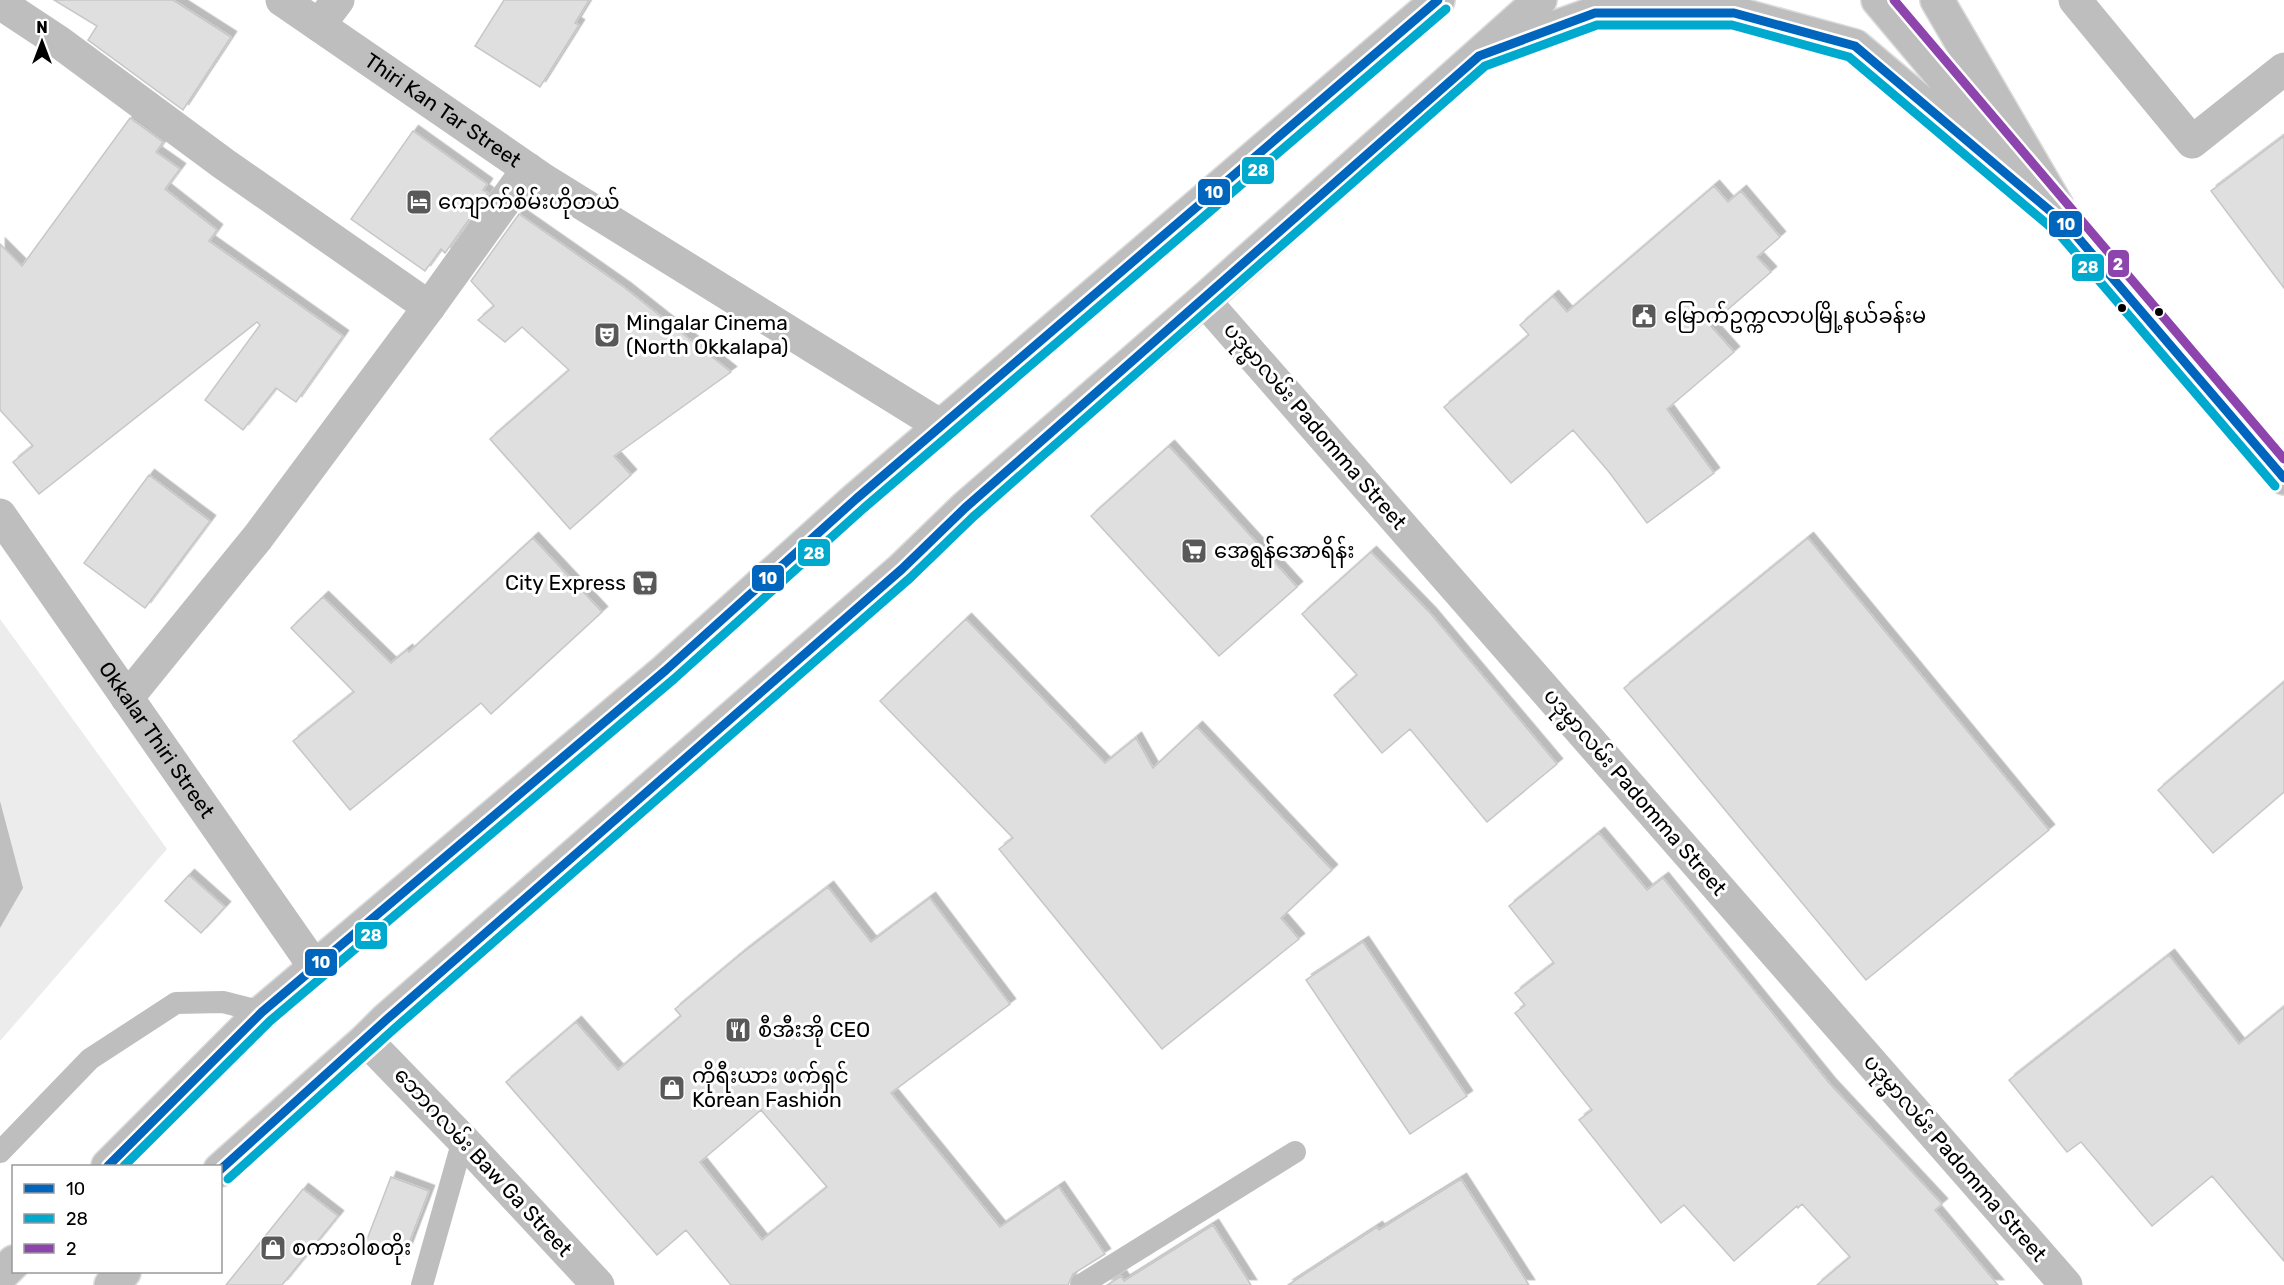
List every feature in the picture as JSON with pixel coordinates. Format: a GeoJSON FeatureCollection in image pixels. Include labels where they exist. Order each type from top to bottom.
{"type":"FeatureCollection","features":[{"type":"Feature","properties":{"kind":"main road","name":"Thiri Kan Tar Street"},"geometry":{"type":"LineString","coordinates":[[282,0],[329,13],[528,169],[931,434]]}},
{"type":"Feature","properties":{"kind":"main road"},"geometry":{"type":"LineString","coordinates":[[222,1168],[366,1041],[386,1020],[902,569],[965,508],[1204,300],[1540,0]]}},
{"type":"Feature","properties":{"kind":"main road"},"geometry":{"type":"LineString","coordinates":[[1878,0],[2284,478]]}},
{"type":"Feature","properties":{"kind":"main road"},"geometry":{"type":"LineString","coordinates":[[1937,0],[2068,226]]}},
{"type":"Feature","properties":{"kind":"main road"},"geometry":{"type":"LineString","coordinates":[[2075,0],[2192,142],[2284,69]]}},
{"type":"Feature","properties":{"kind":"main road"},"geometry":{"type":"LineString","coordinates":[[110,1165],[262,1012],[314,966],[666,670],[856,499],[1437,1]]}},
{"type":"Feature","properties":{"kind":"main road"},"geometry":{"type":"LineString","coordinates":[[0,3],[59,42],[224,164],[429,307]]}},
{"type":"Feature","properties":{"kind":"main road"},"geometry":{"type":"LineString","coordinates":[[1479,56],[1595,13],[1734,13],[1855,46],[2068,226]]}},
{"type":"Feature","properties":{"kind":"main road"},"geometry":{"type":"LineString","coordinates":[[127,698],[258,537],[429,307],[528,169]]}},
{"type":"Feature","properties":{"kind":"main road","name":"ပဒုမ္မာလမ်း Padomma Street"},"geometry":{"type":"LineString","coordinates":[[1204,300],[2066,1285]]}},
{"type":"Feature","properties":{"kind":"main road","name":"Okkalar Thiri Street"},"geometry":{"type":"LineString","coordinates":[[0,515],[314,966]]}},
{"type":"Feature","properties":{"kind":"main road","name":"ဘောဂလမ်း Baw Ga Street"},"geometry":{"type":"LineString","coordinates":[[366,1041],[463,1140],[598,1285]]}},
{"type":"Feature","properties":{"kind":"main road"},"geometry":{"type":"LineString","coordinates":[[0,1276],[12,1265]]}},
{"type":"Feature","properties":{"kind":"main road"},"geometry":{"type":"LineString","coordinates":[[111,1285],[123,1273]]}},
{"type":"Feature","properties":{"kind":"lane"},"geometry":{"type":"LineString","coordinates":[[0,1152],[90,1059],[176,1004],[223,1002],[262,1012]]}},
{"type":"Feature","properties":{"kind":"lane"},"geometry":{"type":"LineString","coordinates":[[422,1285],[463,1140]]}},
{"type":"Feature","properties":{"kind":"lane"},"geometry":{"type":"LineString","coordinates":[[1081,1285],[1295,1152]]}},
{"type":"Feature","properties":{"kind":"shaded area"},"geometry":{"type":"Polygon","coordinates":[[[0,619],[167,849],[0,1041],[0,619]]]}},
{"type":"Feature","properties":{"kind":"shaded area"},"geometry":{"type":"Polygon","coordinates":[[[0,801],[23,888],[0,928],[0,801]]]}},
{"type":"Feature","properties":{"kind":"building"},"geometry":{"type":"Polygon","coordinates":[[[54,0],[173,0],[231,37],[183,110],[88,40],[97,26],[54,0]]]}},
{"type":"Feature","properties":{"kind":"building"},"geometry":{"type":"Polygon","coordinates":[[[504,0],[589,0],[575,23],[579,25],[540,87],[475,46],[504,0]]]}},
{"type":"Feature","properties":{"kind":"building"},"geometry":{"type":"Polygon","coordinates":[[[130,118],[163,142],[156,152],[180,169],[165,189],[217,230],[209,241],[343,336],[296,402],[276,388],[243,430],[205,400],[260,325],[257,322],[39,494],[13,462],[33,446],[0,410],[0,244],[22,266],[130,118]]]}},
{"type":"Feature","properties":{"kind":"building","name":"ကျောက်စိမ်းဟိုတယ်"},"geometry":{"type":"Polygon","coordinates":[[[413,131],[487,184],[483,190],[488,193],[445,253],[441,249],[425,271],[351,219],[413,131]]]}},
{"type":"Feature","properties":{"kind":"building"},"geometry":{"type":"Polygon","coordinates":[[[2284,136],[2284,288],[2211,191],[2284,136]]]}},
{"type":"Feature","properties":{"kind":"building"},"geometry":{"type":"Polygon","coordinates":[[[1714,186],[1728,202],[1741,191],[1780,237],[1757,257],[1771,272],[1710,325],[1734,352],[1667,409],[1714,473],[1647,523],[1609,472],[1573,430],[1511,483],[1444,407],[1529,335],[1520,325],[1553,296],[1567,312],[1714,186]]]}},
{"type":"Feature","properties":{"kind":"building","name":"Mingalar Cinema (North Okkalapa)"},"geometry":{"type":"Polygon","coordinates":[[[519,214],[625,288],[731,372],[614,456],[631,475],[570,529],[490,439],[569,370],[522,327],[505,342],[478,320],[494,306],[471,281],[519,214]]]}},
{"type":"Feature","properties":{"kind":"building","name":"အေရွန်အောရိန်း"},"geometry":{"type":"Polygon","coordinates":[[[1169,446],[1297,587],[1219,656],[1091,516],[1169,446]]]}},
{"type":"Feature","properties":{"kind":"building"},"geometry":{"type":"Polygon","coordinates":[[[149,475],[210,521],[145,608],[84,563],[149,475]]]}},
{"type":"Feature","properties":{"kind":"building"},"geometry":{"type":"Polygon","coordinates":[[[533,538],[602,612],[491,714],[481,703],[350,810],[293,741],[354,692],[291,628],[323,597],[391,663],[407,650],[409,652],[533,538]]]}},
{"type":"Feature","properties":{"kind":"building"},"geometry":{"type":"Polygon","coordinates":[[[1808,538],[2049,830],[1866,980],[1624,688],[1808,538]]]}},
{"type":"Feature","properties":{"kind":"building"},"geometry":{"type":"Polygon","coordinates":[[[1371,552],[1431,614],[1557,764],[1487,822],[1410,729],[1382,753],[1334,695],[1357,675],[1302,614],[1371,552]]]}},
{"type":"Feature","properties":{"kind":"building"},"geometry":{"type":"Polygon","coordinates":[[[966,619],[1105,763],[1136,738],[1153,768],[1197,727],[1332,870],[1281,918],[1299,939],[1162,1049],[999,849],[1013,838],[880,701],[966,619]]]}},
{"type":"Feature","properties":{"kind":"building"},"geometry":{"type":"Polygon","coordinates":[[[2284,682],[2284,792],[2213,853],[2158,790],[2284,682]]]}},
{"type":"Feature","properties":{"kind":"building"},"geometry":{"type":"Polygon","coordinates":[[[1599,833],[1647,890],[1663,878],[1830,1084],[1942,1204],[1935,1210],[1998,1285],[1817,1285],[1850,1257],[1802,1204],[1734,1261],[1684,1205],[1661,1223],[1579,1120],[1592,1110],[1515,1013],[1525,1005],[1515,993],[1554,963],[1509,906],[1599,833]]]}},
{"type":"Feature","properties":{"kind":"building"},"geometry":{"type":"Polygon","coordinates":[[[189,875],[225,907],[201,933],[165,901],[189,875]]]}},
{"type":"Feature","properties":{"kind":"building"},"geometry":{"type":"Polygon","coordinates":[[[828,887],[871,942],[930,898],[1010,1004],[891,1093],[1000,1227],[1059,1187],[1105,1254],[1073,1274],[1068,1285],[731,1285],[686,1230],[657,1255],[506,1082],[576,1022],[618,1070],[681,1016],[675,1009],[741,954],[828,887]],[[761,1110],[700,1162],[762,1240],[827,1187],[761,1110]]]}},
{"type":"Feature","properties":{"kind":"building"},"geometry":{"type":"Polygon","coordinates":[[[1363,942],[1467,1096],[1410,1134],[1306,980],[1363,942]]]}},
{"type":"Feature","properties":{"kind":"building"},"geometry":{"type":"Polygon","coordinates":[[[2169,955],[2239,1044],[2284,1007],[2284,1261],[2212,1176],[2152,1226],[2081,1142],[2067,1152],[2009,1080],[2169,955]]]}},
{"type":"Feature","properties":{"kind":"building"},"geometry":{"type":"Polygon","coordinates":[[[391,1177],[429,1191],[404,1256],[366,1242],[391,1177]]]}},
{"type":"Feature","properties":{"kind":"building"},"geometry":{"type":"Polygon","coordinates":[[[1461,1179],[1529,1285],[1288,1285],[1377,1227],[1379,1230],[1461,1179]]]}},
{"type":"Feature","properties":{"kind":"building"},"geometry":{"type":"Polygon","coordinates":[[[303,1189],[338,1216],[282,1285],[226,1285],[303,1189]]]}},
{"type":"Feature","properties":{"kind":"building"},"geometry":{"type":"Polygon","coordinates":[[[1213,1225],[1251,1285],[1107,1285],[1121,1276],[1124,1281],[1213,1225]]]}},
{"type":"Feature","properties":{"kind":"transit line","name":"10"},"geometry":{"type":"LineString","coordinates":[[109,1165],[262,1012],[666,670],[856,499],[1438,0]]}},
{"type":"Feature","properties":{"kind":"transit line","name":"2"},"geometry":{"type":"LineString","coordinates":[[1894,0],[2284,459]]}},
{"type":"Feature","properties":{"kind":"transit line","name":"28"},"geometry":{"type":"LineString","coordinates":[[125,1165],[270,1021],[674,679],[864,508],[1446,9]]}},
{"type":"Feature","properties":{"kind":"transit line","name":"10"},"geometry":{"type":"LineString","coordinates":[[222,1168],[386,1020],[902,569],[965,508],[1479,56],[1595,13],[1734,13],[1855,46],[2068,226],[2284,478]]}},
{"type":"Feature","properties":{"kind":"transit line","name":"28"},"geometry":{"type":"LineString","coordinates":[[228,1179],[394,1029],[910,578],[973,517],[1485,66],[1597,25],[1732,25],[1849,57],[2060,235],[2275,486]]}},
{"type":"Feature","properties":{"kind":"place","name":"ကျောက်စိမ်းဟိုတယ်"},"geometry":{"type":"Point","coordinates":[419,202]}},
{"type":"Feature","properties":{"kind":"place","name":"မြောက်ဥက္ကလာပမြို့နယ်ခန်းမ"},"geometry":{"type":"Point","coordinates":[1644,316]}},
{"type":"Feature","properties":{"kind":"place","name":"Mingalar Cinema (North Okkalapa)"},"geometry":{"type":"Point","coordinates":[607,335]}},
{"type":"Feature","properties":{"kind":"place","name":"အေရွန်အောရိန်း"},"geometry":{"type":"Point","coordinates":[1194,551]}},
{"type":"Feature","properties":{"kind":"place","name":"City Express"},"geometry":{"type":"Point","coordinates":[645,583]}},
{"type":"Feature","properties":{"kind":"place","name":"စီအီးအို CEO"},"geometry":{"type":"Point","coordinates":[738,1030]}},
{"type":"Feature","properties":{"kind":"place","name":"ကိုရီးယား ဖက်ရှင် Korean Fashion"},"geometry":{"type":"Point","coordinates":[672,1088]}},
{"type":"Feature","properties":{"kind":"place","name":"စကားဝါစတိုး"},"geometry":{"type":"Point","coordinates":[273,1248]}}]}
